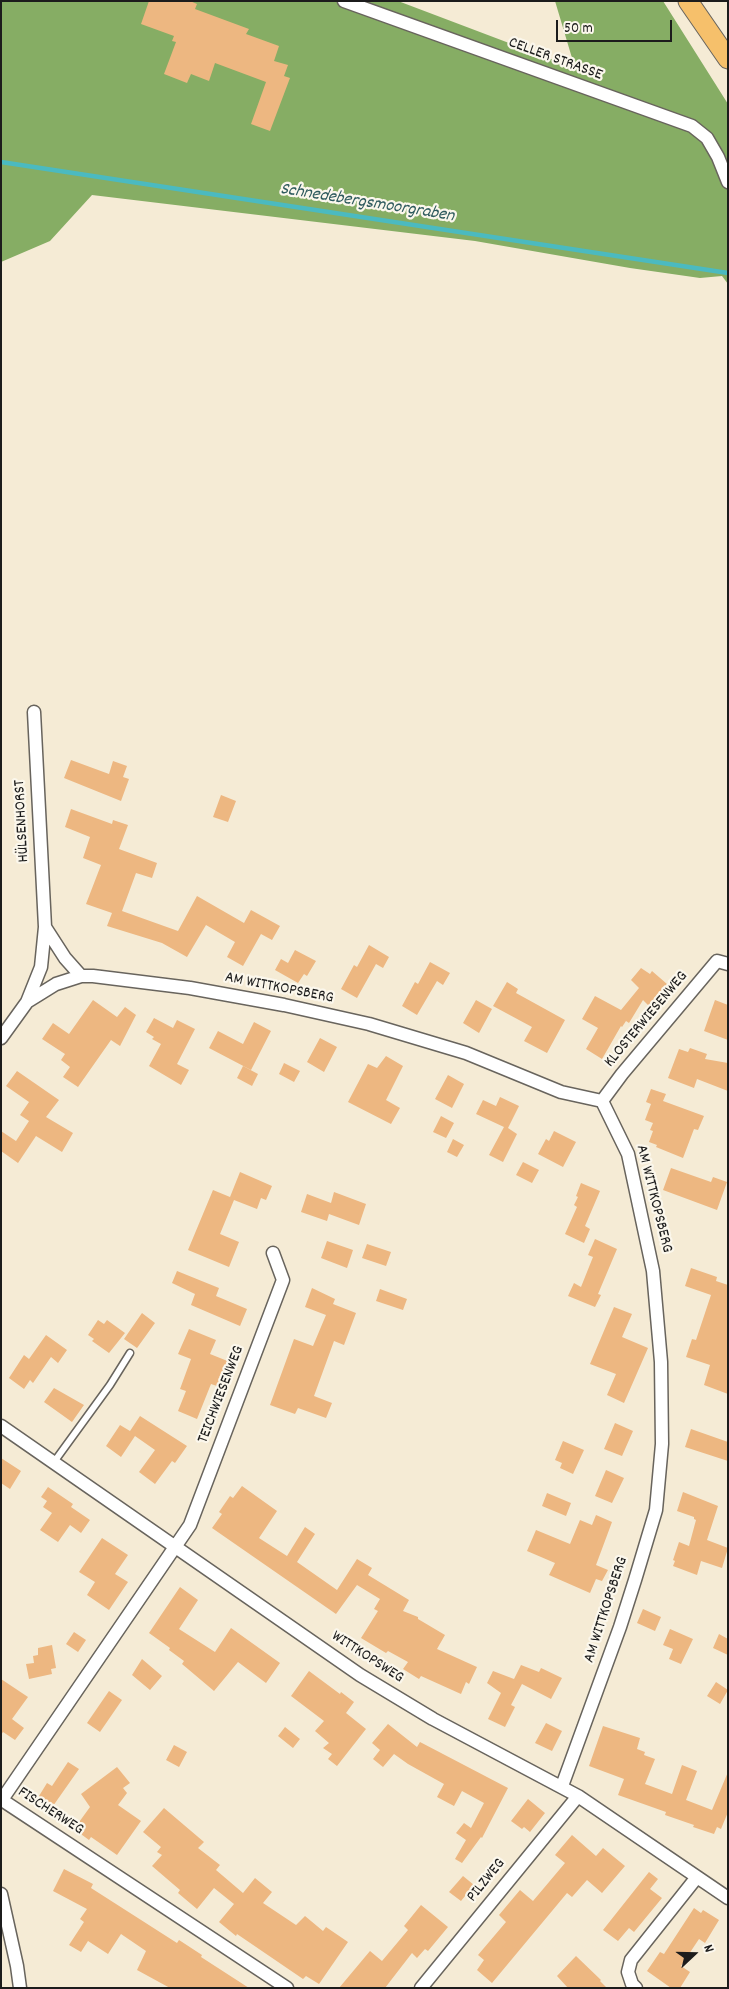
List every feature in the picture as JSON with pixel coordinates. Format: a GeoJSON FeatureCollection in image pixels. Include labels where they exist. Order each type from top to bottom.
{"type":"FeatureCollection","features":[{"type":"Feature","properties":{"kind":"main road"},"geometry":{"type":"LineString","coordinates":[[688,1],[728,59]]}},
{"type":"Feature","properties":{"kind":"street","name":"CELLER STRASSE"},"geometry":{"type":"LineString","coordinates":[[344,1],[692,126],[707,138],[718,157],[728,182]]}},
{"type":"Feature","properties":{"kind":"street","name":"HÜLSENHORST"},"geometry":{"type":"LineString","coordinates":[[27,1002],[41,967],[45,927],[34,712]]}},
{"type":"Feature","properties":{"kind":"street","name":"HÜLSENHORST"},"geometry":{"type":"LineString","coordinates":[[45,927],[65,958],[81,976]]}},
{"type":"Feature","properties":{"kind":"street","name":"KLOSTERWIESENWEG"},"geometry":{"type":"LineString","coordinates":[[602,1101],[622,1074],[722,962]]}},
{"type":"Feature","properties":{"kind":"street","name":"AM WITTKOPSBERG"},"geometry":{"type":"LineString","coordinates":[[1,1038],[27,1002],[56,984],[81,976],[93,976],[190,988],[284,1005],[369,1024],[466,1053],[561,1092],[602,1101],[628,1154],[654,1271],[661,1362],[662,1444],[656,1510],[617,1636],[562,1786]]}},
{"type":"Feature","properties":{"kind":"street","name":"TEICHWIESENWEG"},"geometry":{"type":"LineString","coordinates":[[175,1546],[190,1525],[283,1280],[272,1253]]}},
{"type":"Feature","properties":{"kind":"street","name":"WITTKOPSWEG"},"geometry":{"type":"LineString","coordinates":[[1,1426],[360,1675],[433,1719],[562,1786],[728,1898]]}},
{"type":"Feature","properties":{"kind":"street","name":"FISCHERWEG"},"geometry":{"type":"LineString","coordinates":[[175,1546],[1,1801],[287,1988]]}},
{"type":"Feature","properties":{"kind":"street","name":"PILZWEG"},"geometry":{"type":"LineString","coordinates":[[421,1988],[578,1796]]}},
{"type":"Feature","properties":{"kind":"street"},"geometry":{"type":"LineString","coordinates":[[636,1988],[632,1984],[628,1972],[632,1960],[698,1877]]}},
{"type":"Feature","properties":{"kind":"street"},"geometry":{"type":"LineString","coordinates":[[1,1894],[20,1988]]}},
{"type":"Feature","properties":{"kind":"lane"},"geometry":{"type":"LineString","coordinates":[[54,1462],[110,1385],[130,1353]]}},
{"type":"Feature","properties":{"kind":"green space"},"geometry":{"type":"Polygon","coordinates":[[[1,1],[398,1],[575,68],[555,1],[663,1],[728,104],[728,284],[722,276],[700,278],[475,241],[92,195],[50,241],[1,262],[1,1]]]}},
{"type":"Feature","properties":{"kind":"building"},"geometry":{"type":"Polygon","coordinates":[[[149,1],[190,1],[197,4],[195,9],[249,29],[246,34],[279,46],[274,61],[288,65],[284,76],[290,78],[270,131],[251,124],[266,82],[215,63],[209,81],[191,74],[187,83],[164,74],[176,42],[172,41],[174,36],[141,24],[149,1]]]}},
{"type":"Feature","properties":{"kind":"building"},"geometry":{"type":"Polygon","coordinates":[[[71,760],[109,774],[113,761],[127,766],[123,777],[129,779],[121,801],[64,778],[71,760]]]}},
{"type":"Feature","properties":{"kind":"building"},"geometry":{"type":"Polygon","coordinates":[[[221,795],[236,801],[228,822],[213,817],[221,795]]]}},
{"type":"Feature","properties":{"kind":"building"},"geometry":{"type":"Polygon","coordinates":[[[71,809],[112,824],[113,820],[128,825],[119,849],[157,863],[152,878],[136,873],[122,911],[178,931],[197,896],[244,923],[251,910],[280,926],[272,940],[261,934],[243,966],[227,957],[235,942],[206,925],[187,957],[162,943],[107,926],[112,913],[86,904],[101,865],[83,858],[90,837],[65,827],[71,809]]]}},
{"type":"Feature","properties":{"kind":"building"},"geometry":{"type":"Polygon","coordinates":[[[369,945],[389,957],[383,968],[376,964],[357,998],[341,989],[354,965],[357,967],[369,945]]]}},
{"type":"Feature","properties":{"kind":"building"},"geometry":{"type":"Polygon","coordinates":[[[295,950],[316,961],[307,976],[304,974],[298,983],[275,970],[281,959],[288,963],[295,950]]]}},
{"type":"Feature","properties":{"kind":"building"},"geometry":{"type":"Polygon","coordinates":[[[430,962],[450,973],[443,985],[437,981],[417,1015],[402,1006],[415,982],[418,984],[430,962]]]}},
{"type":"Feature","properties":{"kind":"building"},"geometry":{"type":"Polygon","coordinates":[[[641,968],[650,974],[652,971],[667,984],[649,1006],[643,1000],[629,1023],[626,1021],[621,1026],[602,1059],[586,1049],[598,1028],[582,1019],[595,996],[621,1010],[639,988],[631,980],[641,968]]]}},
{"type":"Feature","properties":{"kind":"building"},"geometry":{"type":"Polygon","coordinates":[[[507,982],[518,989],[516,993],[565,1020],[547,1053],[524,1041],[532,1027],[493,1006],[507,982]]]}},
{"type":"Feature","properties":{"kind":"building"},"geometry":{"type":"Polygon","coordinates":[[[93,1000],[117,1017],[125,1007],[136,1015],[120,1046],[111,1040],[78,1087],[63,1077],[70,1067],[61,1060],[65,1054],[42,1039],[53,1023],[69,1034],[93,1000]]]}},
{"type":"Feature","properties":{"kind":"building"},"geometry":{"type":"Polygon","coordinates":[[[476,1000],[492,1009],[479,1033],[463,1023],[476,1000]]]}},
{"type":"Feature","properties":{"kind":"building"},"geometry":{"type":"Polygon","coordinates":[[[715,1000],[728,1005],[728,1040],[704,1031],[715,1000]]]}},
{"type":"Feature","properties":{"kind":"building"},"geometry":{"type":"Polygon","coordinates":[[[154,1018],[173,1028],[177,1020],[195,1029],[177,1064],[189,1070],[181,1085],[149,1066],[161,1044],[152,1039],[154,1037],[146,1032],[154,1018]]]}},
{"type":"Feature","properties":{"kind":"building"},"geometry":{"type":"Polygon","coordinates":[[[254,1022],[271,1031],[251,1070],[209,1048],[218,1031],[243,1044],[254,1022]]]}},
{"type":"Feature","properties":{"kind":"building"},"geometry":{"type":"Polygon","coordinates":[[[320,1038],[337,1047],[324,1072],[307,1062],[320,1038]]]}},
{"type":"Feature","properties":{"kind":"building"},"geometry":{"type":"Polygon","coordinates":[[[690,1048],[707,1054],[705,1059],[728,1063],[728,1091],[697,1079],[694,1088],[668,1078],[679,1049],[688,1052],[690,1048]]]}},
{"type":"Feature","properties":{"kind":"building"},"geometry":{"type":"Polygon","coordinates":[[[386,1056],[403,1066],[386,1100],[400,1108],[391,1124],[348,1102],[368,1064],[377,1068],[386,1056]]]}},
{"type":"Feature","properties":{"kind":"building"},"geometry":{"type":"Polygon","coordinates":[[[284,1063],[300,1071],[294,1082],[279,1074],[284,1063]]]}},
{"type":"Feature","properties":{"kind":"building"},"geometry":{"type":"Polygon","coordinates":[[[243,1066],[258,1074],[252,1086],[237,1078],[243,1066]]]}},
{"type":"Feature","properties":{"kind":"building"},"geometry":{"type":"Polygon","coordinates":[[[17,1071],[59,1100],[46,1117],[73,1133],[62,1152],[36,1136],[18,1163],[1,1151],[1,1131],[16,1141],[29,1121],[20,1115],[29,1102],[6,1086],[17,1071]]]}},
{"type":"Feature","properties":{"kind":"building"},"geometry":{"type":"Polygon","coordinates":[[[448,1075],[464,1084],[452,1108],[435,1099],[448,1075]]]}},
{"type":"Feature","properties":{"kind":"building"},"geometry":{"type":"Polygon","coordinates":[[[651,1089],[666,1094],[663,1101],[704,1116],[698,1130],[694,1129],[683,1158],[656,1147],[657,1145],[649,1142],[653,1131],[650,1130],[653,1123],[645,1120],[651,1104],[646,1102],[651,1089]]]}},
{"type":"Feature","properties":{"kind":"building"},"geometry":{"type":"Polygon","coordinates":[[[500,1097],[519,1106],[508,1128],[517,1134],[503,1162],[489,1155],[504,1127],[476,1114],[483,1100],[496,1106],[500,1097]]]}},
{"type":"Feature","properties":{"kind":"building"},"geometry":{"type":"Polygon","coordinates":[[[441,1116],[454,1123],[446,1138],[433,1132],[441,1116]]]}},
{"type":"Feature","properties":{"kind":"building"},"geometry":{"type":"Polygon","coordinates":[[[554,1131],[576,1142],[563,1167],[538,1154],[546,1139],[549,1141],[554,1131]]]}},
{"type":"Feature","properties":{"kind":"building"},"geometry":{"type":"Polygon","coordinates":[[[453,1139],[464,1145],[457,1157],[447,1152],[453,1139]]]}},
{"type":"Feature","properties":{"kind":"building"},"geometry":{"type":"Polygon","coordinates":[[[523,1162],[539,1170],[532,1183],[516,1175],[523,1162]]]}},
{"type":"Feature","properties":{"kind":"building"},"geometry":{"type":"Polygon","coordinates":[[[671,1168],[711,1182],[713,1177],[727,1182],[717,1210],[663,1190],[671,1168]]]}},
{"type":"Feature","properties":{"kind":"building"},"geometry":{"type":"Polygon","coordinates":[[[240,1172],[272,1186],[266,1200],[261,1198],[257,1209],[234,1200],[220,1234],[239,1242],[229,1267],[188,1250],[213,1190],[230,1197],[240,1172]]]}},
{"type":"Feature","properties":{"kind":"building"},"geometry":{"type":"Polygon","coordinates":[[[581,1183],[600,1191],[585,1226],[590,1229],[584,1243],[565,1234],[577,1207],[574,1205],[581,1183]]]}},
{"type":"Feature","properties":{"kind":"building"},"geometry":{"type":"Polygon","coordinates":[[[334,1192],[366,1204],[359,1225],[329,1214],[327,1221],[301,1212],[307,1194],[331,1203],[334,1192]]]}},
{"type":"Feature","properties":{"kind":"building"},"geometry":{"type":"Polygon","coordinates":[[[595,1239],[617,1249],[598,1294],[601,1295],[595,1307],[568,1296],[574,1283],[581,1287],[593,1257],[588,1255],[595,1239]]]}},
{"type":"Feature","properties":{"kind":"building"},"geometry":{"type":"Polygon","coordinates":[[[327,1241],[353,1250],[347,1268],[321,1258],[327,1241]]]}},
{"type":"Feature","properties":{"kind":"building"},"geometry":{"type":"Polygon","coordinates":[[[367,1244],[391,1252],[386,1266],[362,1258],[367,1244]]]}},
{"type":"Feature","properties":{"kind":"building"},"geometry":{"type":"Polygon","coordinates":[[[691,1268],[717,1277],[716,1281],[728,1285],[728,1394],[704,1385],[710,1365],[686,1357],[692,1339],[696,1340],[711,1295],[685,1286],[691,1268]]]}},
{"type":"Feature","properties":{"kind":"building"},"geometry":{"type":"Polygon","coordinates":[[[177,1271],[219,1288],[216,1296],[247,1309],[240,1326],[191,1305],[195,1294],[172,1283],[177,1271]]]}},
{"type":"Feature","properties":{"kind":"building"},"geometry":{"type":"Polygon","coordinates":[[[312,1288],[335,1299],[333,1304],[356,1313],[344,1345],[334,1341],[314,1396],[332,1403],[326,1418],[298,1408],[295,1414],[270,1405],[294,1339],[313,1346],[326,1315],[305,1307],[312,1288]]]}},
{"type":"Feature","properties":{"kind":"building"},"geometry":{"type":"Polygon","coordinates":[[[380,1289],[407,1299],[403,1310],[376,1301],[380,1289]]]}},
{"type":"Feature","properties":{"kind":"building"},"geometry":{"type":"Polygon","coordinates":[[[614,1307],[632,1314],[622,1337],[648,1348],[624,1403],[607,1395],[616,1374],[590,1364],[614,1307]]]}},
{"type":"Feature","properties":{"kind":"building"},"geometry":{"type":"Polygon","coordinates":[[[142,1313],[155,1323],[137,1348],[124,1339],[142,1313]]]}},
{"type":"Feature","properties":{"kind":"building"},"geometry":{"type":"Polygon","coordinates":[[[98,1320],[104,1324],[107,1320],[125,1333],[109,1353],[92,1341],[94,1339],[88,1335],[98,1320]]]}},
{"type":"Feature","properties":{"kind":"building"},"geometry":{"type":"Polygon","coordinates":[[[189,1329],[216,1340],[210,1354],[230,1362],[220,1387],[211,1384],[197,1419],[178,1411],[186,1391],[180,1389],[191,1359],[178,1354],[189,1329]]]}},
{"type":"Feature","properties":{"kind":"building"},"geometry":{"type":"Polygon","coordinates":[[[46,1335],[67,1350],[58,1363],[51,1357],[33,1383],[30,1380],[24,1389],[9,1378],[24,1355],[29,1359],[46,1335]]]}},
{"type":"Feature","properties":{"kind":"building"},"geometry":{"type":"Polygon","coordinates":[[[54,1388],[84,1405],[72,1422],[44,1402],[54,1388]]]}},
{"type":"Feature","properties":{"kind":"building"},"geometry":{"type":"Polygon","coordinates":[[[140,1416],[187,1446],[175,1463],[172,1461],[155,1484],[139,1472],[155,1450],[135,1436],[121,1457],[106,1446],[120,1425],[130,1431],[140,1416]]]}},
{"type":"Feature","properties":{"kind":"building"},"geometry":{"type":"Polygon","coordinates":[[[615,1423],[633,1431],[622,1456],[604,1449],[615,1423]]]}},
{"type":"Feature","properties":{"kind":"building"},"geometry":{"type":"Polygon","coordinates":[[[691,1429],[728,1442],[728,1461],[685,1447],[691,1429]]]}},
{"type":"Feature","properties":{"kind":"building"},"geometry":{"type":"Polygon","coordinates":[[[563,1441],[584,1450],[573,1474],[560,1468],[562,1463],[555,1460],[563,1441]]]}},
{"type":"Feature","properties":{"kind":"building"},"geometry":{"type":"Polygon","coordinates":[[[1,1458],[21,1471],[10,1489],[1,1483],[1,1458]]]}},
{"type":"Feature","properties":{"kind":"building"},"geometry":{"type":"Polygon","coordinates":[[[606,1470],[624,1478],[612,1503],[595,1496],[606,1470]]]}},
{"type":"Feature","properties":{"kind":"building"},"geometry":{"type":"Polygon","coordinates":[[[242,1486],[277,1511],[259,1538],[287,1556],[305,1527],[315,1534],[297,1562],[337,1590],[357,1559],[372,1568],[368,1575],[409,1600],[403,1611],[418,1617],[418,1619],[445,1635],[437,1649],[477,1667],[469,1684],[466,1682],[461,1694],[421,1676],[419,1679],[403,1669],[408,1662],[388,1651],[386,1653],[361,1638],[378,1611],[374,1609],[380,1599],[357,1585],[336,1614],[212,1528],[222,1514],[219,1512],[230,1496],[233,1498],[242,1486]]]}},
{"type":"Feature","properties":{"kind":"building"},"geometry":{"type":"Polygon","coordinates":[[[48,1487],[73,1504],[71,1507],[90,1520],[81,1533],[70,1525],[58,1542],[40,1530],[52,1513],[43,1507],[47,1501],[41,1497],[48,1487]]]}},
{"type":"Feature","properties":{"kind":"building"},"geometry":{"type":"Polygon","coordinates":[[[683,1492],[718,1506],[707,1540],[728,1548],[722,1568],[701,1561],[697,1575],[673,1566],[679,1542],[689,1546],[696,1520],[694,1517],[677,1511],[683,1492]]]}},
{"type":"Feature","properties":{"kind":"building"},"geometry":{"type":"Polygon","coordinates":[[[547,1493],[571,1503],[566,1516],[542,1506],[547,1493]]]}},
{"type":"Feature","properties":{"kind":"building"},"geometry":{"type":"Polygon","coordinates":[[[596,1515],[612,1522],[596,1565],[608,1570],[602,1581],[596,1579],[590,1593],[549,1575],[555,1563],[527,1551],[536,1530],[570,1544],[580,1520],[592,1525],[596,1515]]]}},
{"type":"Feature","properties":{"kind":"building"},"geometry":{"type":"Polygon","coordinates":[[[102,1538],[128,1555],[115,1574],[128,1582],[109,1610],[87,1595],[95,1582],[79,1572],[102,1538]]]}},
{"type":"Feature","properties":{"kind":"building"},"geometry":{"type":"Polygon","coordinates":[[[180,1587],[198,1600],[179,1629],[215,1652],[231,1628],[280,1663],[266,1683],[238,1662],[214,1691],[182,1664],[184,1661],[169,1650],[170,1648],[149,1633],[180,1587]]]}},
{"type":"Feature","properties":{"kind":"building"},"geometry":{"type":"Polygon","coordinates":[[[643,1609],[661,1617],[655,1631],[637,1623],[643,1609]]]}},
{"type":"Feature","properties":{"kind":"building"},"geometry":{"type":"Polygon","coordinates":[[[670,1629],[693,1639],[681,1664],[669,1659],[673,1649],[663,1645],[670,1629]]]}},
{"type":"Feature","properties":{"kind":"building"},"geometry":{"type":"Polygon","coordinates":[[[74,1632],[86,1640],[78,1652],[66,1644],[74,1632]]]}},
{"type":"Feature","properties":{"kind":"building"},"geometry":{"type":"Polygon","coordinates":[[[719,1634],[728,1639],[728,1655],[713,1648],[719,1634]]]}},
{"type":"Feature","properties":{"kind":"building"},"geometry":{"type":"Polygon","coordinates":[[[52,1645],[56,1668],[51,1669],[52,1674],[29,1679],[26,1664],[34,1663],[33,1656],[38,1655],[38,1648],[52,1645]]]}},
{"type":"Feature","properties":{"kind":"building"},"geometry":{"type":"Polygon","coordinates":[[[142,1659],[162,1676],[150,1690],[132,1675],[142,1659]]]}},
{"type":"Feature","properties":{"kind":"building"},"geometry":{"type":"Polygon","coordinates":[[[521,1665],[539,1672],[541,1668],[562,1678],[551,1699],[522,1684],[511,1705],[515,1707],[505,1727],[488,1719],[501,1693],[487,1683],[493,1671],[514,1679],[521,1665]]]}},
{"type":"Feature","properties":{"kind":"building"},"geometry":{"type":"Polygon","coordinates":[[[309,1671],[354,1702],[346,1713],[366,1729],[337,1766],[328,1759],[332,1754],[323,1748],[329,1743],[315,1731],[324,1721],[291,1696],[309,1671]]]}},
{"type":"Feature","properties":{"kind":"building"},"geometry":{"type":"Polygon","coordinates":[[[1,1679],[28,1697],[12,1719],[24,1728],[15,1740],[3,1732],[1,1735],[1,1679]]]}},
{"type":"Feature","properties":{"kind":"building"},"geometry":{"type":"Polygon","coordinates":[[[716,1682],[728,1690],[720,1704],[707,1696],[716,1682]]]}},
{"type":"Feature","properties":{"kind":"building"},"geometry":{"type":"Polygon","coordinates":[[[109,1691],[122,1700],[100,1732],[87,1723],[109,1691]]]}},
{"type":"Feature","properties":{"kind":"building"},"geometry":{"type":"Polygon","coordinates":[[[546,1723],[562,1731],[552,1751],[535,1743],[546,1723]]]}},
{"type":"Feature","properties":{"kind":"building"},"geometry":{"type":"Polygon","coordinates":[[[388,1724],[417,1747],[420,1742],[508,1788],[482,1838],[462,1863],[455,1859],[466,1840],[456,1833],[464,1823],[471,1828],[484,1803],[462,1791],[454,1806],[437,1797],[444,1784],[394,1754],[383,1767],[373,1759],[380,1750],[372,1743],[388,1724]]]}},
{"type":"Feature","properties":{"kind":"building"},"geometry":{"type":"Polygon","coordinates":[[[603,1726],[640,1738],[637,1749],[645,1752],[644,1755],[655,1759],[645,1784],[672,1794],[682,1765],[697,1771],[686,1800],[712,1810],[728,1772],[728,1812],[721,1829],[717,1827],[714,1834],[665,1815],[666,1812],[618,1795],[624,1779],[589,1766],[603,1726]]]}},
{"type":"Feature","properties":{"kind":"building"},"geometry":{"type":"Polygon","coordinates":[[[285,1727],[300,1739],[293,1748],[278,1736],[285,1727]]]}},
{"type":"Feature","properties":{"kind":"building"},"geometry":{"type":"Polygon","coordinates":[[[174,1745],[187,1752],[179,1767],[166,1760],[174,1745]]]}},
{"type":"Feature","properties":{"kind":"building"},"geometry":{"type":"Polygon","coordinates":[[[68,1762],[79,1769],[53,1806],[39,1796],[47,1783],[52,1786],[68,1762]]]}},
{"type":"Feature","properties":{"kind":"building"},"geometry":{"type":"Polygon","coordinates":[[[117,1767],[130,1783],[123,1788],[127,1793],[118,1805],[141,1821],[117,1855],[91,1837],[89,1840],[74,1829],[90,1807],[81,1794],[117,1767]]]}},
{"type":"Feature","properties":{"kind":"building"},"geometry":{"type":"Polygon","coordinates":[[[528,1799],[545,1813],[530,1832],[511,1821],[528,1799]]]}},
{"type":"Feature","properties":{"kind":"building"},"geometry":{"type":"Polygon","coordinates":[[[164,1808],[204,1842],[198,1848],[220,1865],[216,1870],[243,1893],[255,1878],[272,1892],[263,1903],[296,1925],[305,1916],[323,1931],[326,1927],[348,1942],[319,1984],[306,1976],[303,1979],[237,1934],[236,1936],[219,1922],[234,1904],[214,1888],[197,1909],[178,1893],[180,1890],[152,1866],[162,1855],[157,1852],[161,1847],[143,1832],[164,1808]]]}},
{"type":"Feature","properties":{"kind":"building"},"geometry":{"type":"Polygon","coordinates":[[[572,1835],[596,1856],[603,1848],[625,1866],[602,1893],[587,1880],[572,1897],[567,1893],[492,1983],[477,1970],[484,1960],[478,1955],[506,1922],[499,1915],[520,1890],[533,1901],[565,1863],[555,1855],[572,1835]]]}},
{"type":"Feature","properties":{"kind":"building"},"geometry":{"type":"Polygon","coordinates":[[[64,1869],[93,1884],[91,1888],[177,1943],[179,1940],[202,1955],[201,1957],[249,1988],[170,1988],[137,1970],[146,1951],[121,1934],[108,1954],[88,1941],[81,1952],[69,1945],[84,1922],[80,1919],[87,1909],[53,1891],[64,1869]]]}},
{"type":"Feature","properties":{"kind":"building"},"geometry":{"type":"Polygon","coordinates":[[[649,1872],[658,1879],[650,1889],[662,1898],[634,1932],[629,1928],[618,1941],[603,1930],[649,1872]]]}},
{"type":"Feature","properties":{"kind":"building"},"geometry":{"type":"Polygon","coordinates":[[[463,1876],[474,1885],[461,1901],[449,1892],[463,1876]]]}},
{"type":"Feature","properties":{"kind":"building"},"geometry":{"type":"Polygon","coordinates":[[[421,1905],[448,1927],[428,1951],[425,1949],[417,1958],[412,1953],[385,1988],[339,1988],[370,1951],[382,1961],[408,1930],[404,1926],[421,1905]]]}},
{"type":"Feature","properties":{"kind":"building"},"geometry":{"type":"Polygon","coordinates":[[[694,1908],[701,1913],[703,1910],[719,1920],[705,1943],[699,1939],[681,1966],[690,1972],[680,1988],[671,1988],[647,1971],[660,1952],[664,1954],[694,1908]]]}},
{"type":"Feature","properties":{"kind":"building"},"geometry":{"type":"Polygon","coordinates":[[[576,1956],[607,1988],[568,1988],[557,1976],[576,1956]]]}},
{"type":"Feature","properties":{"kind":"waterway","name":"Schnedebergsmoorgraben"},"geometry":{"type":"LineString","coordinates":[[1,162],[728,273]]}}]}
